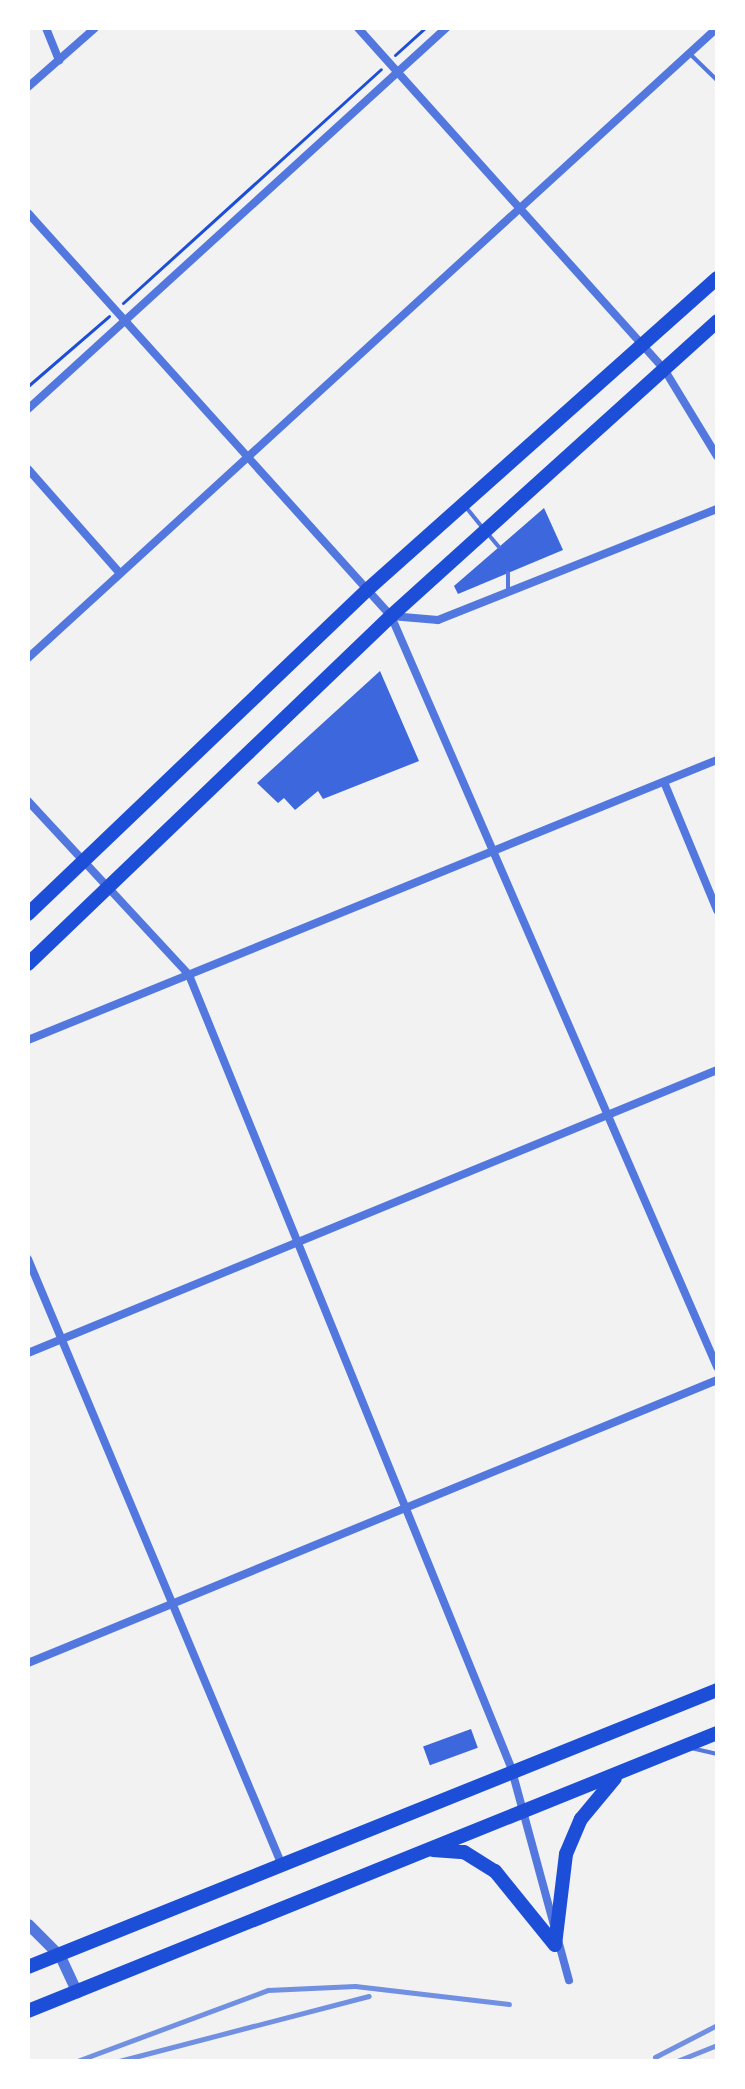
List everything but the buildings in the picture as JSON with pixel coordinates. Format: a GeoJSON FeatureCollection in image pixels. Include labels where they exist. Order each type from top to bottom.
{"type":"FeatureCollection","features":[{"type":"Feature","properties":{"kind":"main road"},"geometry":{"type":"LineString","coordinates":[[28,914],[367,590],[717,278]]}},
{"type":"Feature","properties":{"kind":"main road"},"geometry":{"type":"LineString","coordinates":[[28,964],[391,616],[717,321]]}},
{"type":"Feature","properties":{"kind":"main road"},"geometry":{"type":"LineString","coordinates":[[28,1967],[717,1690]]}},
{"type":"Feature","properties":{"kind":"main road"},"geometry":{"type":"LineString","coordinates":[[31,2006],[77,1992],[717,1733]]}},
{"type":"Feature","properties":{"kind":"main road"},"geometry":{"type":"LineString","coordinates":[[555,1945],[566,1854],[581,1819],[620,1772]]}},
{"type":"Feature","properties":{"kind":"main road"},"geometry":{"type":"LineString","coordinates":[[429,1850],[464,1852],[495,1871],[555,1945]]}},
{"type":"Feature","properties":{"kind":"street"},"geometry":{"type":"LineString","coordinates":[[46,28],[59,60]]}},
{"type":"Feature","properties":{"kind":"street"},"geometry":{"type":"LineString","coordinates":[[28,87],[95,28]]}},
{"type":"Feature","properties":{"kind":"street"},"geometry":{"type":"LineString","coordinates":[[358,28],[664,369],[717,456]]}},
{"type":"Feature","properties":{"kind":"street"},"geometry":{"type":"LineString","coordinates":[[28,409],[446,28]]}},
{"type":"Feature","properties":{"kind":"street"},"geometry":{"type":"LineString","coordinates":[[28,658],[117,570],[717,28]]}},
{"type":"Feature","properties":{"kind":"street"},"geometry":{"type":"LineString","coordinates":[[28,213],[391,616],[497,849],[717,1367]]}},
{"type":"Feature","properties":{"kind":"street"},"geometry":{"type":"LineString","coordinates":[[28,469],[117,570]]}},
{"type":"Feature","properties":{"kind":"street"},"geometry":{"type":"LineString","coordinates":[[391,616],[438,620],[717,509]]}},
{"type":"Feature","properties":{"kind":"street"},"geometry":{"type":"LineString","coordinates":[[28,1040],[717,760]]}},
{"type":"Feature","properties":{"kind":"street"},"geometry":{"type":"LineString","coordinates":[[664,782],[717,910]]}},
{"type":"Feature","properties":{"kind":"street"},"geometry":{"type":"LineString","coordinates":[[28,801],[110,884],[189,975],[409,1508],[512,1772],[525,1812],[555,1945],[569,1980]]}},
{"type":"Feature","properties":{"kind":"street"},"geometry":{"type":"LineString","coordinates":[[28,1353],[717,1070]]}},
{"type":"Feature","properties":{"kind":"street"},"geometry":{"type":"LineString","coordinates":[[28,1259],[281,1863]]}},
{"type":"Feature","properties":{"kind":"street"},"geometry":{"type":"LineString","coordinates":[[28,1663],[717,1380]]}},
{"type":"Feature","properties":{"kind":"street"},"geometry":{"type":"LineString","coordinates":[[28,1924],[60,1956],[77,1992]]}},
{"type":"Feature","properties":{"kind":"lane"},"geometry":{"type":"LineString","coordinates":[[689,53],[717,80]]}},
{"type":"Feature","properties":{"kind":"lane"},"geometry":{"type":"LineString","coordinates":[[464,504],[499,547]]}},
{"type":"Feature","properties":{"kind":"lane"},"geometry":{"type":"LineString","coordinates":[[508,573],[508,592]]}},
{"type":"Feature","properties":{"kind":"lane"},"geometry":{"type":"LineString","coordinates":[[685,1746],[717,1754]]}},
{"type":"Feature","properties":{"kind":"path"},"geometry":{"type":"LineString","coordinates":[[28,386],[116,310],[425,28]]}},
{"type":"Feature","properties":{"kind":"railway"},"geometry":{"type":"LineString","coordinates":[[77,2061],[268,1990],[355,1986],[509,2004]]}},
{"type":"Feature","properties":{"kind":"railway"},"geometry":{"type":"LineString","coordinates":[[119,2061],[369,1996]]}},
{"type":"Feature","properties":{"kind":"railway"},"geometry":{"type":"LineString","coordinates":[[655,2057],[717,2025]]}},
{"type":"Feature","properties":{"kind":"railway"},"geometry":{"type":"LineString","coordinates":[[677,2061],[717,2045]]}}]}
